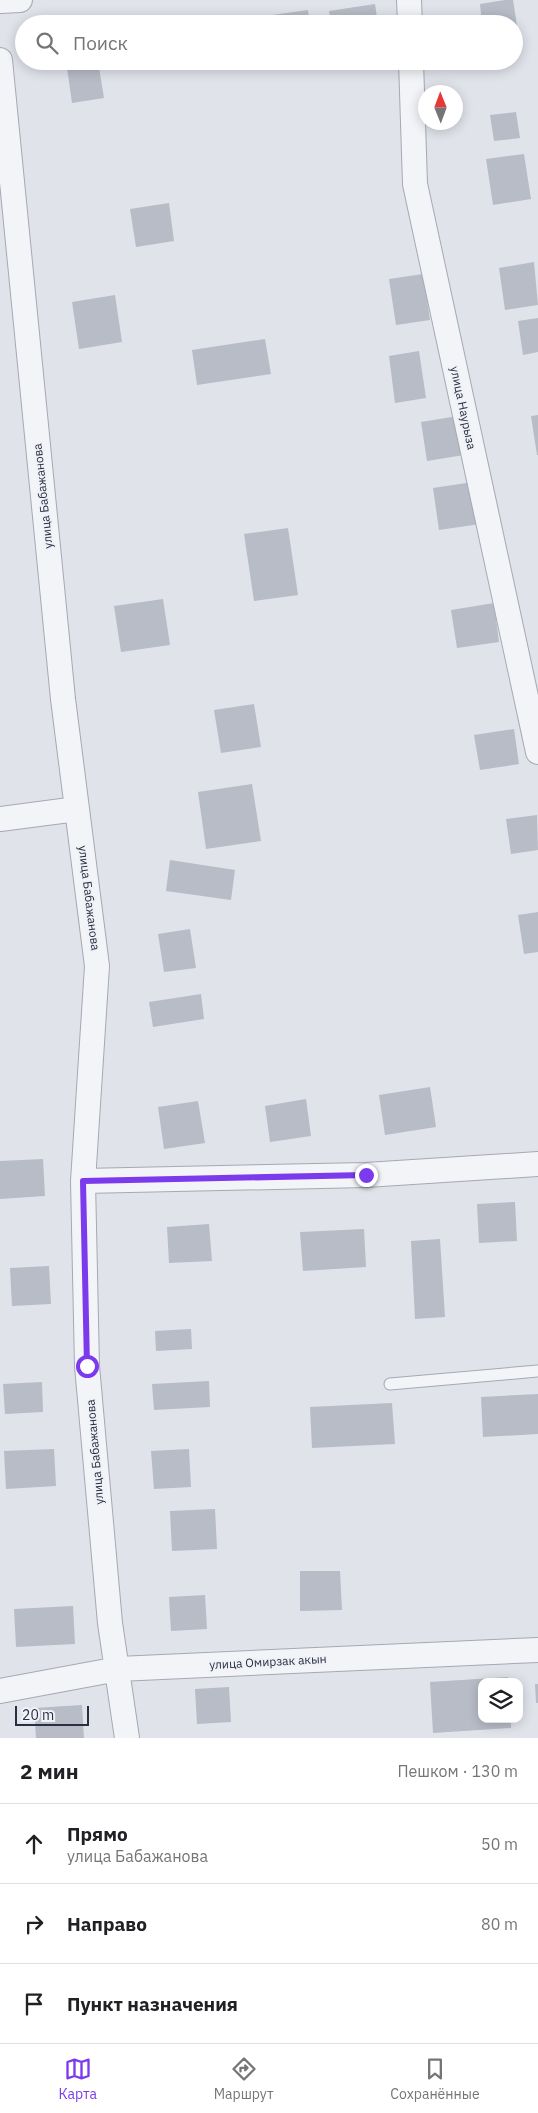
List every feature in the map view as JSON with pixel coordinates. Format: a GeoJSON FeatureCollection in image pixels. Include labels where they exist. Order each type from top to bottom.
{"type":"FeatureCollection","features":[{"type":"Feature","properties":{"kind":"street"},"geometry":{"type":"LineString","coordinates":[[0,1],[20,0]]}},
{"type":"Feature","properties":{"kind":"street"},"geometry":{"type":"LineString","coordinates":[[409,0],[410,15]]}},
{"type":"Feature","properties":{"kind":"street","name":"улица Бабажанова"},"geometry":{"type":"LineString","coordinates":[[0,60],[63,699],[98,966],[83,1181],[87,1366],[110,1623],[127,1738]]}},
{"type":"Feature","properties":{"kind":"street","name":"улица Наурыза"},"geometry":{"type":"LineString","coordinates":[[411,70],[415,184],[538,752]]}},
{"type":"Feature","properties":{"kind":"street"},"geometry":{"type":"LineString","coordinates":[[0,819],[77,809]]}},
{"type":"Feature","properties":{"kind":"street"},"geometry":{"type":"LineString","coordinates":[[83,1181],[366,1175],[538,1164]]}},
{"type":"Feature","properties":{"kind":"street","name":"улица Омирзак акын"},"geometry":{"type":"LineString","coordinates":[[0,1691],[118,1669],[538,1650]]}},
{"type":"Feature","properties":{"kind":"lane"},"geometry":{"type":"LineString","coordinates":[[390,1384],[538,1371]]}},
{"type":"Feature","properties":{"kind":"building"},"geometry":{"type":"Polygon","coordinates":[[[513,0],[515,15],[481,15],[480,4],[513,0]]]}},
{"type":"Feature","properties":{"kind":"building"},"geometry":{"type":"Polygon","coordinates":[[[375,4],[377,15],[330,15],[329,11],[375,4]]]}},
{"type":"Feature","properties":{"kind":"building"},"geometry":{"type":"Polygon","coordinates":[[[308,10],[309,15],[272,15],[308,10]]]}},
{"type":"Feature","properties":{"kind":"building"},"geometry":{"type":"Polygon","coordinates":[[[67,70],[99,70],[104,98],[72,103],[67,70]]]}},
{"type":"Feature","properties":{"kind":"building"},"geometry":{"type":"Polygon","coordinates":[[[516,112],[520,138],[494,141],[490,115],[516,112]]]}},
{"type":"Feature","properties":{"kind":"building"},"geometry":{"type":"Polygon","coordinates":[[[524,154],[531,199],[493,205],[486,159],[524,154]]]}},
{"type":"Feature","properties":{"kind":"building"},"geometry":{"type":"Polygon","coordinates":[[[169,203],[174,241],[136,247],[130,209],[169,203]]]}},
{"type":"Feature","properties":{"kind":"building"},"geometry":{"type":"Polygon","coordinates":[[[534,262],[538,305],[505,310],[499,268],[534,262]]]}},
{"type":"Feature","properties":{"kind":"building"},"geometry":{"type":"Polygon","coordinates":[[[423,274],[430,320],[396,325],[389,279],[423,274]]]}},
{"type":"Feature","properties":{"kind":"building"},"geometry":{"type":"Polygon","coordinates":[[[115,295],[122,342],[79,349],[72,302],[115,295]]]}},
{"type":"Feature","properties":{"kind":"building"},"geometry":{"type":"Polygon","coordinates":[[[538,318],[538,352],[523,355],[518,321],[538,318]]]}},
{"type":"Feature","properties":{"kind":"building"},"geometry":{"type":"Polygon","coordinates":[[[265,339],[271,374],[197,385],[192,350],[265,339]]]}},
{"type":"Feature","properties":{"kind":"building"},"geometry":{"type":"Polygon","coordinates":[[[419,351],[426,398],[395,403],[389,356],[419,351]]]}},
{"type":"Feature","properties":{"kind":"building"},"geometry":{"type":"Polygon","coordinates":[[[538,415],[538,455],[537,455],[531,416],[538,415]]]}},
{"type":"Feature","properties":{"kind":"building"},"geometry":{"type":"Polygon","coordinates":[[[458,416],[464,455],[427,461],[421,422],[458,416]]]}},
{"type":"Feature","properties":{"kind":"building"},"geometry":{"type":"Polygon","coordinates":[[[473,482],[480,524],[439,530],[433,488],[473,482]]]}},
{"type":"Feature","properties":{"kind":"building"},"geometry":{"type":"Polygon","coordinates":[[[288,528],[298,595],[254,601],[244,534],[288,528]]]}},
{"type":"Feature","properties":{"kind":"building"},"geometry":{"type":"Polygon","coordinates":[[[163,599],[170,645],[121,652],[114,606],[163,599]]]}},
{"type":"Feature","properties":{"kind":"building"},"geometry":{"type":"Polygon","coordinates":[[[494,603],[499,642],[457,648],[451,610],[494,603]]]}},
{"type":"Feature","properties":{"kind":"building"},"geometry":{"type":"Polygon","coordinates":[[[254,704],[261,747],[221,753],[214,710],[254,704]]]}},
{"type":"Feature","properties":{"kind":"building"},"geometry":{"type":"Polygon","coordinates":[[[514,729],[519,764],[480,770],[474,735],[514,729]]]}},
{"type":"Feature","properties":{"kind":"building"},"geometry":{"type":"Polygon","coordinates":[[[252,784],[261,841],[206,849],[198,792],[252,784]]]}},
{"type":"Feature","properties":{"kind":"building"},"geometry":{"type":"Polygon","coordinates":[[[537,815],[538,850],[511,854],[506,819],[537,815]]]}},
{"type":"Feature","properties":{"kind":"building"},"geometry":{"type":"Polygon","coordinates":[[[170,860],[235,870],[231,900],[166,891],[170,860]]]}},
{"type":"Feature","properties":{"kind":"building"},"geometry":{"type":"Polygon","coordinates":[[[538,912],[538,952],[524,954],[518,915],[538,912]]]}},
{"type":"Feature","properties":{"kind":"building"},"geometry":{"type":"Polygon","coordinates":[[[190,929],[196,968],[164,972],[158,934],[190,929]]]}},
{"type":"Feature","properties":{"kind":"building"},"geometry":{"type":"Polygon","coordinates":[[[201,994],[204,1019],[153,1027],[149,1002],[201,994]]]}},
{"type":"Feature","properties":{"kind":"building"},"geometry":{"type":"Polygon","coordinates":[[[430,1087],[436,1127],[385,1135],[379,1095],[430,1087]]]}},
{"type":"Feature","properties":{"kind":"building"},"geometry":{"type":"Polygon","coordinates":[[[306,1099],[311,1136],[270,1142],[265,1106],[306,1099]]]}},
{"type":"Feature","properties":{"kind":"building"},"geometry":{"type":"Polygon","coordinates":[[[198,1101],[205,1143],[164,1149],[158,1107],[198,1101]]]}},
{"type":"Feature","properties":{"kind":"building"},"geometry":{"type":"Polygon","coordinates":[[[43,1159],[45,1196],[0,1199],[0,1161],[43,1159]]]}},
{"type":"Feature","properties":{"kind":"building"},"geometry":{"type":"Polygon","coordinates":[[[515,1202],[517,1241],[479,1243],[477,1204],[515,1202]]]}},
{"type":"Feature","properties":{"kind":"building"},"geometry":{"type":"Polygon","coordinates":[[[209,1224],[212,1261],[169,1263],[167,1227],[209,1224]]]}},
{"type":"Feature","properties":{"kind":"building"},"geometry":{"type":"Polygon","coordinates":[[[364,1229],[366,1267],[303,1271],[300,1232],[364,1229]]]}},
{"type":"Feature","properties":{"kind":"building"},"geometry":{"type":"Polygon","coordinates":[[[440,1239],[445,1317],[415,1319],[411,1241],[440,1239]]]}},
{"type":"Feature","properties":{"kind":"building"},"geometry":{"type":"Polygon","coordinates":[[[49,1266],[51,1304],[12,1306],[10,1268],[49,1266]]]}},
{"type":"Feature","properties":{"kind":"building"},"geometry":{"type":"Polygon","coordinates":[[[191,1329],[192,1349],[156,1351],[155,1331],[191,1329]]]}},
{"type":"Feature","properties":{"kind":"building"},"geometry":{"type":"Polygon","coordinates":[[[209,1381],[210,1407],[154,1410],[152,1384],[209,1381]]]}},
{"type":"Feature","properties":{"kind":"building"},"geometry":{"type":"Polygon","coordinates":[[[42,1382],[43,1412],[5,1414],[3,1384],[42,1382]]]}},
{"type":"Feature","properties":{"kind":"building"},"geometry":{"type":"Polygon","coordinates":[[[538,1394],[538,1434],[483,1437],[481,1397],[538,1394]]]}},
{"type":"Feature","properties":{"kind":"building"},"geometry":{"type":"Polygon","coordinates":[[[392,1403],[395,1444],[312,1448],[310,1407],[392,1403]]]}},
{"type":"Feature","properties":{"kind":"building"},"geometry":{"type":"Polygon","coordinates":[[[54,1449],[56,1486],[6,1489],[4,1451],[54,1449]]]}},
{"type":"Feature","properties":{"kind":"building"},"geometry":{"type":"Polygon","coordinates":[[[189,1449],[191,1487],[154,1489],[151,1451],[189,1449]]]}},
{"type":"Feature","properties":{"kind":"building"},"geometry":{"type":"Polygon","coordinates":[[[215,1509],[217,1549],[172,1551],[170,1511],[215,1509]]]}},
{"type":"Feature","properties":{"kind":"building"},"geometry":{"type":"Polygon","coordinates":[[[300,1571],[340,1571],[342,1610],[300,1611],[300,1571]]]}},
{"type":"Feature","properties":{"kind":"building"},"geometry":{"type":"Polygon","coordinates":[[[205,1595],[207,1629],[171,1631],[169,1597],[205,1595]]]}},
{"type":"Feature","properties":{"kind":"building"},"geometry":{"type":"Polygon","coordinates":[[[73,1606],[75,1644],[16,1647],[14,1609],[73,1606]]]}},
{"type":"Feature","properties":{"kind":"building"},"geometry":{"type":"Polygon","coordinates":[[[478,1679],[478,1723],[511,1723],[511,1728],[433,1733],[430,1682],[478,1679]]]}},
{"type":"Feature","properties":{"kind":"building"},"geometry":{"type":"Polygon","coordinates":[[[535,1684],[538,1684],[538,1703],[536,1703],[535,1684]]]}},
{"type":"Feature","properties":{"kind":"building"},"geometry":{"type":"Polygon","coordinates":[[[229,1687],[231,1722],[197,1724],[195,1689],[229,1687]]]}},
{"type":"Feature","properties":{"kind":"building"},"geometry":{"type":"Polygon","coordinates":[[[82,1705],[84,1738],[36,1738],[34,1708],[82,1705]]]}},
{"type":"Feature","properties":{"kind":"route"},"geometry":{"type":"LineString","coordinates":[[87,1366],[83,1181],[366,1175]]}}]}
